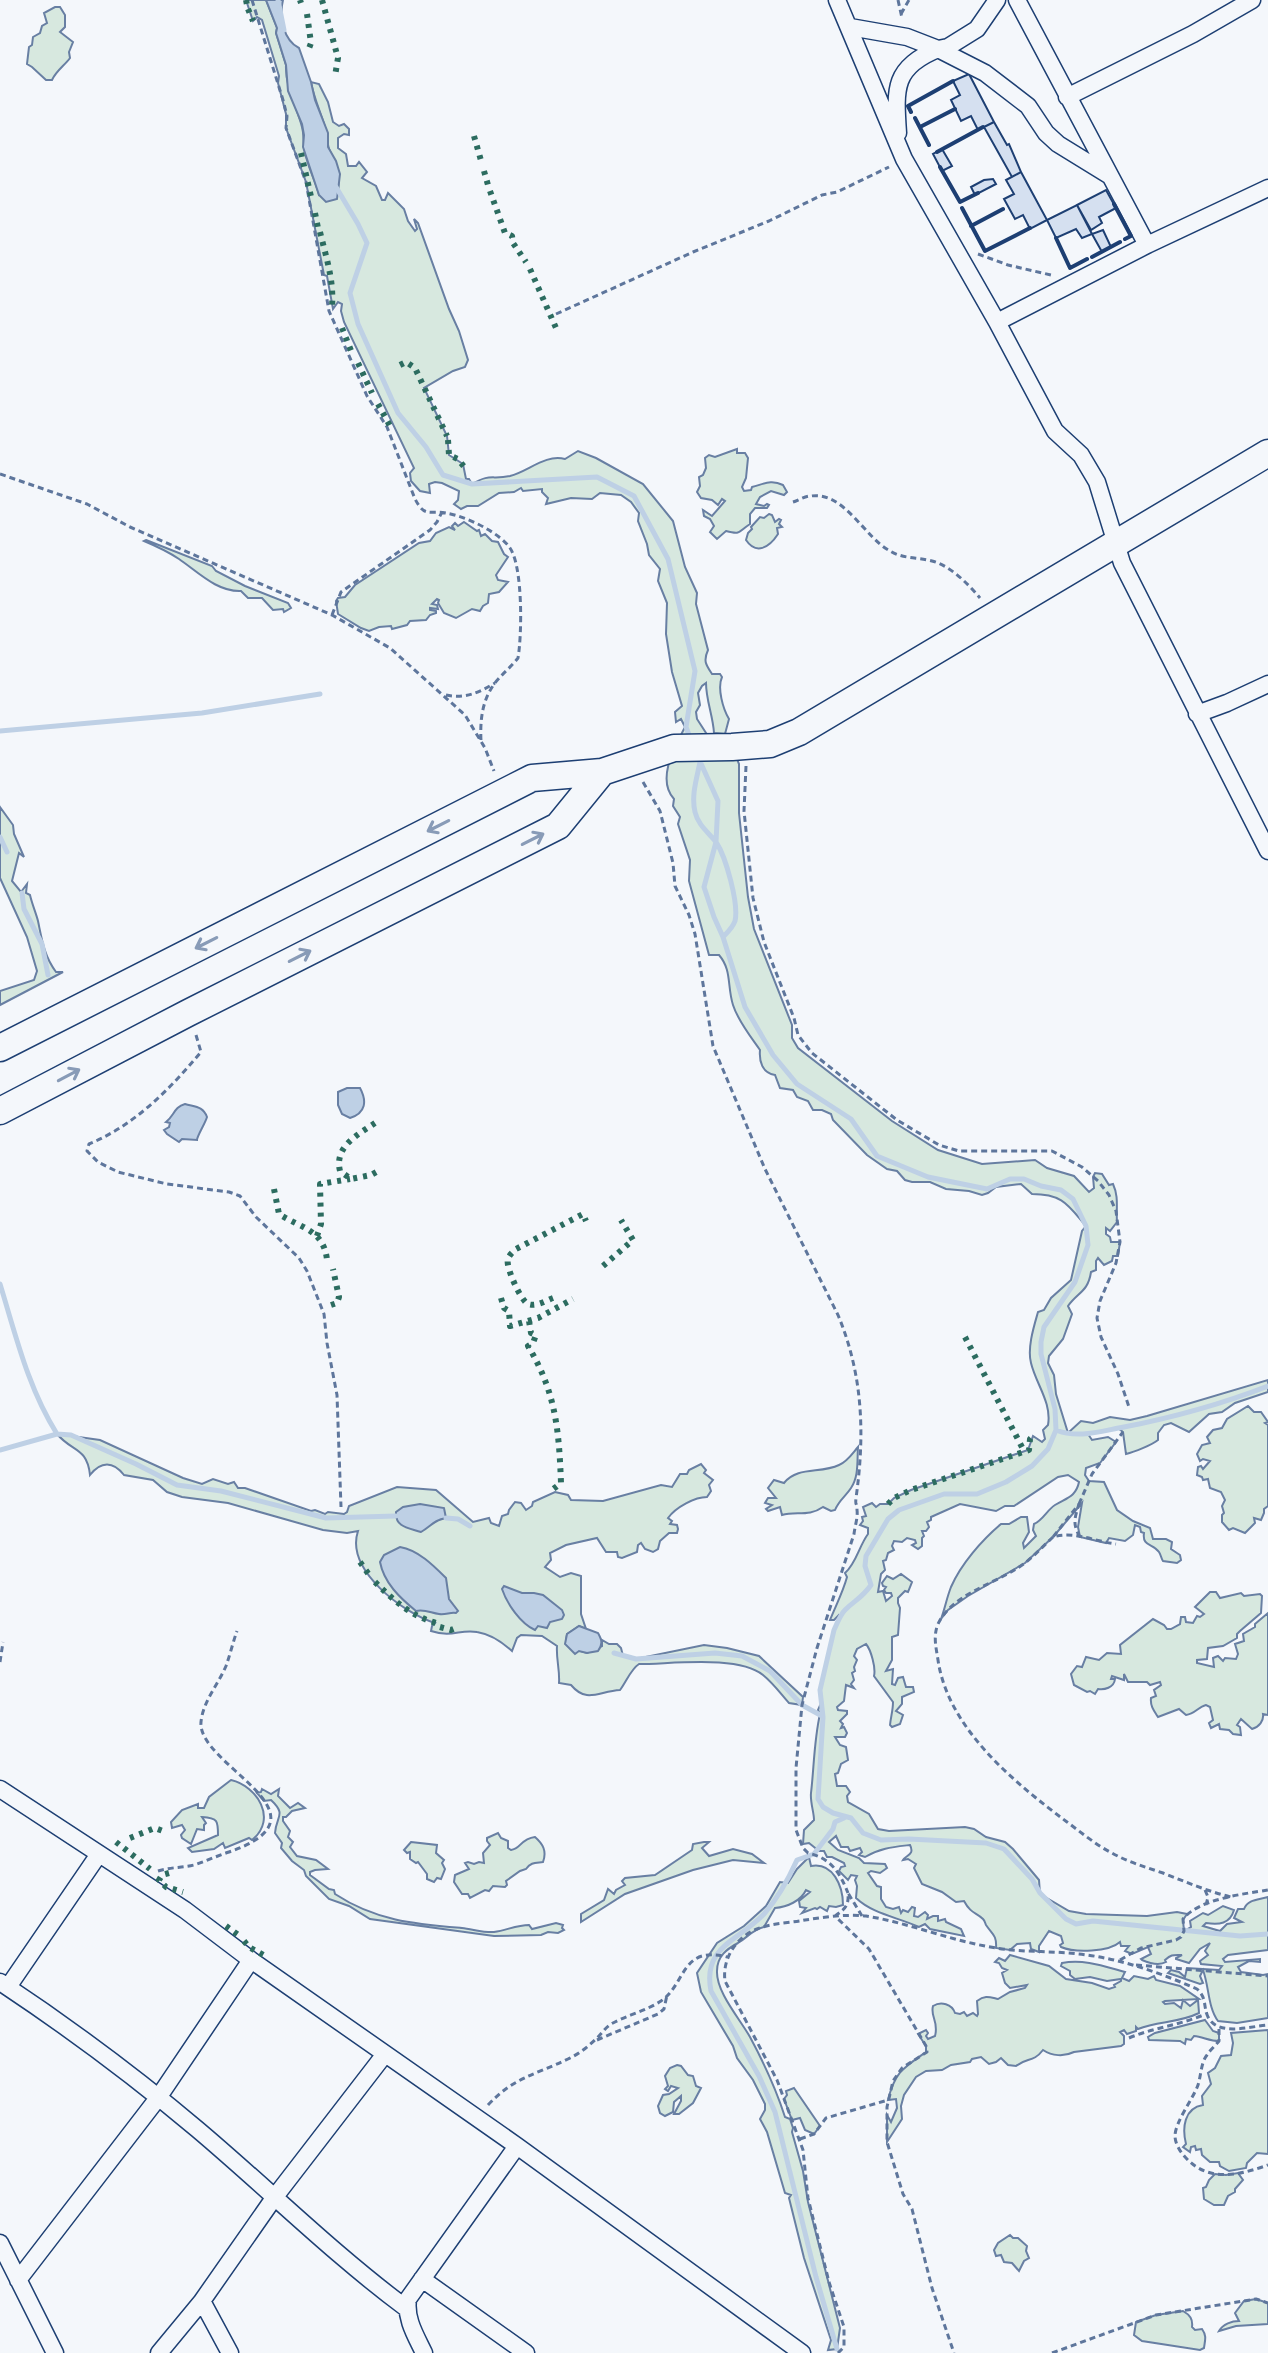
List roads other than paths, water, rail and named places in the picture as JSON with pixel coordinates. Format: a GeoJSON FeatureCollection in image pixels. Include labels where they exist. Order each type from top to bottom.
{"type":"FeatureCollection","features":[{"type":"Feature","properties":{"kind":"main road"},"geometry":{"type":"LineString","coordinates":[[0,1048],[532,778],[602,772],[674,748],[770,744],[799,732],[1268,453]]}},
{"type":"Feature","properties":{"kind":"main road"},"geometry":{"type":"LineString","coordinates":[[0,1111],[558,826],[602,772]]}},
{"type":"Feature","properties":{"kind":"street"},"geometry":{"type":"LineString","coordinates":[[837,0],[902,153],[1055,431],[1081,455],[1097,482],[1122,563],[1268,851]]}},
{"type":"Feature","properties":{"kind":"street"},"geometry":{"type":"LineString","coordinates":[[902,153],[896,103],[899,83],[911,62],[948,47],[977,29],[997,0]]}},
{"type":"Feature","properties":{"kind":"street"},"geometry":{"type":"LineString","coordinates":[[1017,0],[1147,245]]}},
{"type":"Feature","properties":{"kind":"street"},"geometry":{"type":"LineString","coordinates":[[1067,97],[1193,34],[1252,0]]}},
{"type":"Feature","properties":{"kind":"street"},"geometry":{"type":"LineString","coordinates":[[850,27],[907,37],[985,73],[1028,106],[1046,133],[1058,144],[1110,176]]}},
{"type":"Feature","properties":{"kind":"street"},"geometry":{"type":"LineString","coordinates":[[997,322],[1147,245],[1268,188]]}},
{"type":"Feature","properties":{"kind":"street"},"geometry":{"type":"LineString","coordinates":[[1197,714],[1268,684]]}},
{"type":"Feature","properties":{"kind":"street"},"geometry":{"type":"LineString","coordinates":[[0,1789],[185,1910],[802,2353]]}},
{"type":"Feature","properties":{"kind":"street"},"geometry":{"type":"LineString","coordinates":[[99,1854],[4,1984],[79,2036],[195,2127],[366,2278],[406,2308]]}},
{"type":"Feature","properties":{"kind":"street"},"geometry":{"type":"LineString","coordinates":[[18,2280],[158,2098],[251,1960]]}},
{"type":"Feature","properties":{"kind":"street"},"geometry":{"type":"LineString","coordinates":[[159,2353],[202,2301],[274,2198],[385,2054]]}},
{"type":"Feature","properties":{"kind":"street"},"geometry":{"type":"LineString","coordinates":[[424,2353],[409,2321],[406,2308],[408,2299],[517,2146]]}},
{"type":"Feature","properties":{"kind":"street"},"geometry":{"type":"LineString","coordinates":[[0,2243],[55,2353]]}},
{"type":"Feature","properties":{"kind":"street"},"geometry":{"type":"LineString","coordinates":[[422,2279],[526,2353]]}},
{"type":"Feature","properties":{"kind":"street"},"geometry":{"type":"LineString","coordinates":[[202,2301],[230,2353]]}},
{"type":"Feature","properties":{"kind":"water"},"geometry":{"type":"Polygon","coordinates":[[[266,0],[283,0],[284,27],[289,39],[299,48],[328,133],[328,147],[340,174],[337,199],[326,202],[319,195],[303,147],[302,124],[288,91],[286,65],[277,28],[266,0]]]}},
{"type":"Feature","properties":{"kind":"water"},"geometry":{"type":"Polygon","coordinates":[[[360,1088],[364,1097],[362,1110],[350,1118],[342,1114],[338,1105],[338,1092],[360,1088]]]}},
{"type":"Feature","properties":{"kind":"water"},"geometry":{"type":"Polygon","coordinates":[[[185,1104],[201,1109],[207,1117],[197,1140],[182,1139],[179,1142],[164,1130],[170,1123],[166,1122],[185,1104]]]}},
{"type":"Feature","properties":{"kind":"water"},"geometry":{"type":"Polygon","coordinates":[[[420,1504],[444,1508],[446,1518],[421,1532],[398,1521],[396,1512],[403,1507],[420,1504]]]}},
{"type":"Feature","properties":{"kind":"water"},"geometry":{"type":"Polygon","coordinates":[[[400,1547],[419,1555],[446,1578],[449,1599],[458,1611],[456,1613],[416,1611],[394,1590],[380,1562],[384,1555],[400,1547]]]}},
{"type":"Feature","properties":{"kind":"water"},"geometry":{"type":"Polygon","coordinates":[[[504,1586],[522,1593],[543,1595],[562,1610],[562,1619],[550,1622],[547,1628],[538,1626],[535,1630],[511,1607],[502,1589],[504,1586]]]}},
{"type":"Feature","properties":{"kind":"water"},"geometry":{"type":"Polygon","coordinates":[[[579,1626],[598,1633],[601,1646],[598,1651],[579,1651],[575,1654],[565,1644],[567,1634],[579,1626]]]}},
{"type":"Feature","properties":{"kind":"waterway"},"geometry":{"type":"LineString","coordinates":[[278,0],[284,30]]}},
{"type":"Feature","properties":{"kind":"waterway"},"geometry":{"type":"LineString","coordinates":[[336,187],[367,243],[350,293],[358,324],[398,413],[426,447],[443,475],[472,484],[597,477],[634,496],[668,559],[695,671],[686,727],[691,740]]}},
{"type":"Feature","properties":{"kind":"waterway"},"geometry":{"type":"LineString","coordinates":[[0,731],[202,713],[320,694]]}},
{"type":"Feature","properties":{"kind":"waterway"},"geometry":{"type":"LineString","coordinates":[[698,757],[718,801],[716,842],[704,887],[745,1007],[773,1055],[797,1084],[851,1119],[877,1156],[928,1177],[987,1189],[1010,1179],[1024,1179],[1061,1190],[1073,1199],[1086,1226],[1088,1245],[1075,1282],[1044,1327],[1041,1342],[1041,1354],[1055,1409],[1056,1430],[1048,1449],[1032,1466],[1006,1482],[977,1494],[944,1494],[899,1510],[888,1519],[866,1556],[865,1566],[871,1585],[843,1612],[834,1630],[820,1690],[823,1717],[818,1799],[823,1807],[851,1818],[863,1833],[881,1840],[986,1843],[1004,1849],[1032,1879],[1040,1893],[1066,1919],[1076,1924],[1093,1921],[1240,1936],[1268,1934]]}},
{"type":"Feature","properties":{"kind":"waterway"},"geometry":{"type":"LineString","coordinates":[[700,762],[694,793],[696,817],[720,849],[735,904],[735,921],[724,936]]}},
{"type":"Feature","properties":{"kind":"waterway"},"geometry":{"type":"LineString","coordinates":[[0,837],[7,852]]}},
{"type":"Feature","properties":{"kind":"waterway"},"geometry":{"type":"LineString","coordinates":[[22,893],[24,909],[42,944],[48,975]]}},
{"type":"Feature","properties":{"kind":"waterway"},"geometry":{"type":"LineString","coordinates":[[0,1284],[30,1380],[57,1434]]}},
{"type":"Feature","properties":{"kind":"waterway"},"geometry":{"type":"LineString","coordinates":[[1056,1430],[1081,1434],[1143,1423],[1214,1405],[1268,1386]]}},
{"type":"Feature","properties":{"kind":"waterway"},"geometry":{"type":"LineString","coordinates":[[0,1450],[57,1434],[71,1435],[177,1485],[221,1491],[326,1518],[396,1516]]}},
{"type":"Feature","properties":{"kind":"waterway"},"geometry":{"type":"LineString","coordinates":[[446,1518],[458,1519],[470,1526]]}},
{"type":"Feature","properties":{"kind":"waterway"},"geometry":{"type":"LineString","coordinates":[[614,1653],[636,1659],[715,1653],[742,1656],[770,1671],[802,1705],[822,1716]]}},
{"type":"Feature","properties":{"kind":"waterway"},"geometry":{"type":"LineString","coordinates":[[837,2349],[775,2112],[759,2076],[711,1991],[710,1976],[717,1954],[764,1914],[797,1860],[814,1854],[835,1822],[844,1818]]}}]}
